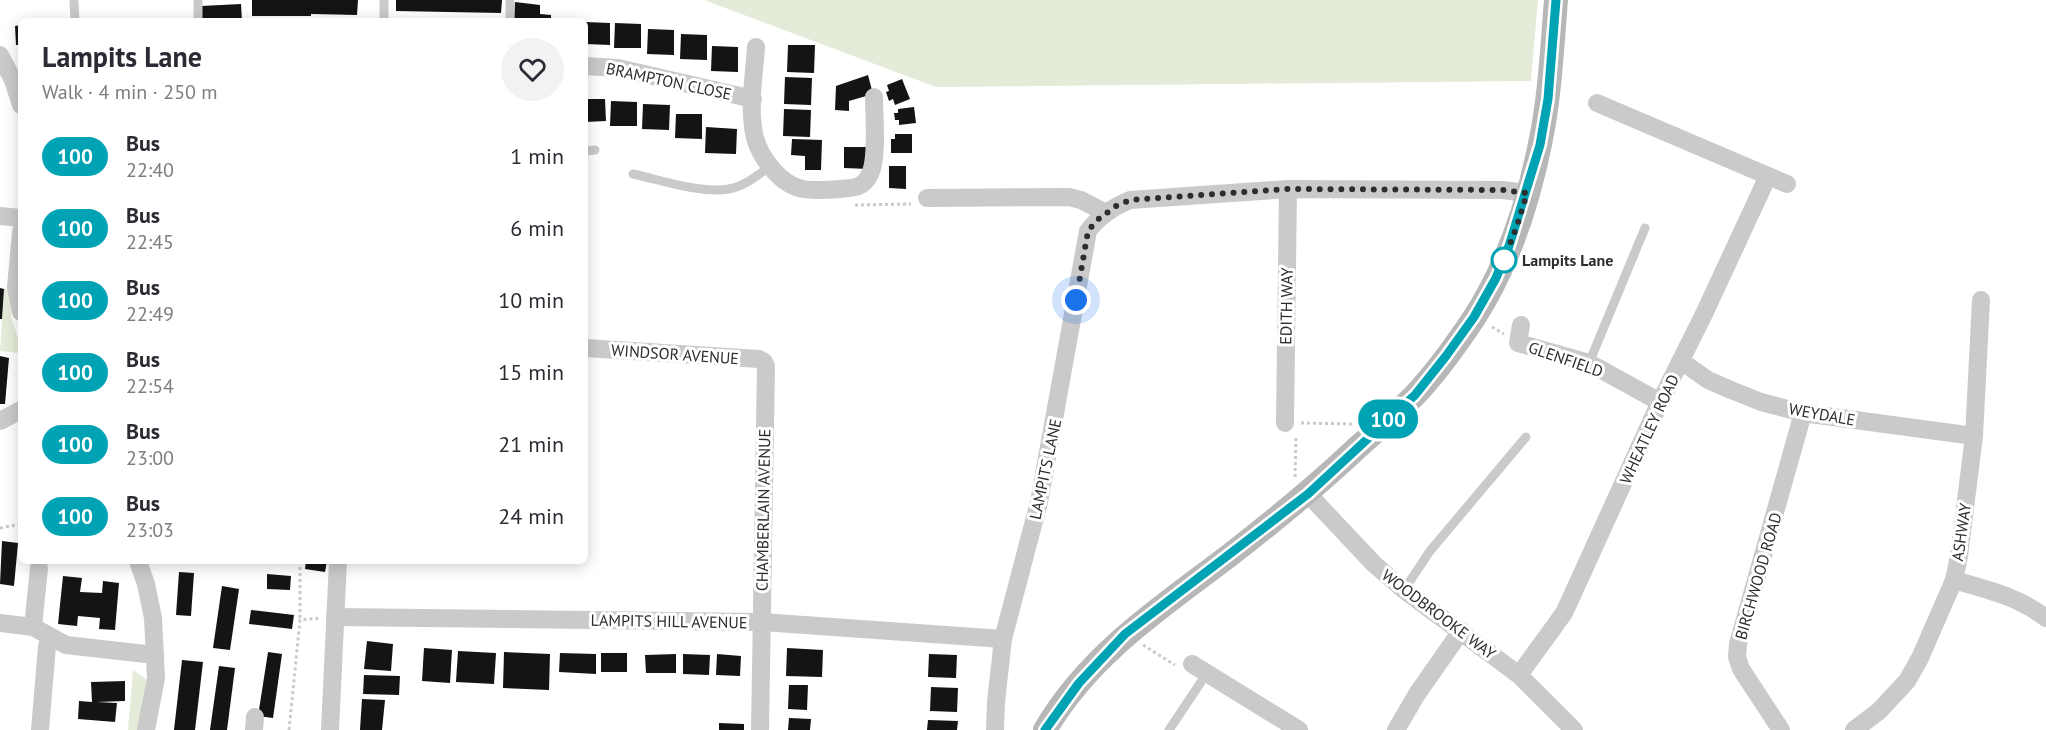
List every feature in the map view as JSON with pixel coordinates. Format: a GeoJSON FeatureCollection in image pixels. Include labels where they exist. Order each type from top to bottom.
{"type":"FeatureCollection","features":[{"type":"Feature","properties":{"kind":"main road"},"geometry":{"type":"LineString","coordinates":[[1045,730],[1079,683],[1125,634],[1308,494],[1415,395],[1474,317],[1496,278],[1509,246],[1540,145],[1548,99],[1556,0]]}},
{"type":"Feature","properties":{"kind":"street","name":"BRAMPTON CLOSE"},"geometry":{"type":"LineString","coordinates":[[756,47],[752,115],[756,140],[770,166],[789,183],[802,189],[857,188],[866,182],[871,174],[874,161],[874,97]]}},
{"type":"Feature","properties":{"kind":"street"},"geometry":{"type":"LineString","coordinates":[[0,55],[17,78]]}},
{"type":"Feature","properties":{"kind":"street","name":"BRAMPTON CLOSE"},"geometry":{"type":"LineString","coordinates":[[588,66],[618,68],[753,99]]}},
{"type":"Feature","properties":{"kind":"street"},"geometry":{"type":"LineString","coordinates":[[1597,103],[1787,184]]}},
{"type":"Feature","properties":{"kind":"street","name":"WHEATLEY ROAD"},"geometry":{"type":"LineString","coordinates":[[1519,675],[1567,606],[1660,402],[1768,176]]}},
{"type":"Feature","properties":{"kind":"street","name":"LAMPITS LANE"},"geometry":{"type":"LineString","coordinates":[[994,730],[1003,639],[1041,492],[1088,231],[1096,221],[1116,206],[1130,200],[1287,189],[1503,190],[1527,193]]}},
{"type":"Feature","properties":{"kind":"street","name":"EDITH WAY"},"geometry":{"type":"LineString","coordinates":[[1285,423],[1287,189]]}},
{"type":"Feature","properties":{"kind":"street"},"geometry":{"type":"LineString","coordinates":[[927,198],[1069,197],[1081,200],[1106,213]]}},
{"type":"Feature","properties":{"kind":"street"},"geometry":{"type":"LineString","coordinates":[[0,216],[18,218]]}},
{"type":"Feature","properties":{"kind":"street"},"geometry":{"type":"LineString","coordinates":[[18,265],[16,287],[18,294]]}},
{"type":"Feature","properties":{"kind":"street","name":"ASHWAY"},"geometry":{"type":"LineString","coordinates":[[1854,730],[1879,711],[1907,681],[1920,658],[1954,580],[1974,436],[1981,300]]}},
{"type":"Feature","properties":{"kind":"street","name":"GLENFIELD"},"geometry":{"type":"LineString","coordinates":[[1520,334],[1589,363],[1660,402]]}},
{"type":"Feature","properties":{"kind":"street","name":"WINDSOR AVENUE"},"geometry":{"type":"LineString","coordinates":[[588,348],[759,359],[764,362]]}},
{"type":"Feature","properties":{"kind":"street","name":"WEYDALE"},"geometry":{"type":"LineString","coordinates":[[1681,361],[1708,380],[1731,390],[1761,402],[1803,413],[1974,436]]}},
{"type":"Feature","properties":{"kind":"street","name":"CHAMBERLAIN AVENUE"},"geometry":{"type":"LineString","coordinates":[[760,730],[766,366],[764,362]]}},
{"type":"Feature","properties":{"kind":"street"},"geometry":{"type":"LineString","coordinates":[[0,422],[18,412]]}},
{"type":"Feature","properties":{"kind":"street","name":"BIRCHWOOD ROAD"},"geometry":{"type":"LineString","coordinates":[[1781,730],[1741,669],[1737,657],[1738,644],[1803,413]]}},
{"type":"Feature","properties":{"kind":"street","name":"WOODBROOKE WAY"},"geometry":{"type":"LineString","coordinates":[[1308,494],[1374,564],[1404,590],[1519,675],[1574,730]]}},
{"type":"Feature","properties":{"kind":"street"},"geometry":{"type":"LineString","coordinates":[[139,564],[153,618],[156,678],[146,730]]}},
{"type":"Feature","properties":{"kind":"street"},"geometry":{"type":"LineString","coordinates":[[330,730],[338,564]]}},
{"type":"Feature","properties":{"kind":"street"},"geometry":{"type":"LineString","coordinates":[[33,627],[39,568]]}},
{"type":"Feature","properties":{"kind":"street"},"geometry":{"type":"LineString","coordinates":[[1954,580],[2013,597],[2046,618]]}},
{"type":"Feature","properties":{"kind":"street","name":"LAMPITS HILL AVENUE"},"geometry":{"type":"LineString","coordinates":[[335,617],[761,622],[1003,639]]}},
{"type":"Feature","properties":{"kind":"street"},"geometry":{"type":"LineString","coordinates":[[0,623],[33,627],[66,645],[155,655]]}},
{"type":"Feature","properties":{"kind":"street"},"geometry":{"type":"LineString","coordinates":[[1396,730],[1417,694],[1461,631]]}},
{"type":"Feature","properties":{"kind":"street"},"geometry":{"type":"LineString","coordinates":[[40,730],[47,646],[52,638]]}},
{"type":"Feature","properties":{"kind":"street"},"geometry":{"type":"LineString","coordinates":[[1199,668],[1299,730]]}},
{"type":"Feature","properties":{"kind":"lane"},"geometry":{"type":"LineString","coordinates":[[74,0],[75,18]]}},
{"type":"Feature","properties":{"kind":"lane"},"geometry":{"type":"LineString","coordinates":[[198,0],[198,18]]}},
{"type":"Feature","properties":{"kind":"lane"},"geometry":{"type":"LineString","coordinates":[[384,0],[384,18]]}},
{"type":"Feature","properties":{"kind":"lane"},"geometry":{"type":"LineString","coordinates":[[510,0],[510,18]]}},
{"type":"Feature","properties":{"kind":"lane"},"geometry":{"type":"LineString","coordinates":[[633,174],[710,190],[731,189],[750,181],[770,166]]}},
{"type":"Feature","properties":{"kind":"lane"},"geometry":{"type":"LineString","coordinates":[[1589,363],[1645,228]]}},
{"type":"Feature","properties":{"kind":"lane"},"geometry":{"type":"LineString","coordinates":[[1404,590],[1430,551],[1526,437]]}},
{"type":"Feature","properties":{"kind":"lane"},"geometry":{"type":"LineString","coordinates":[[1169,730],[1199,668]]}},
{"type":"Feature","properties":{"kind":"path"},"geometry":{"type":"LineString","coordinates":[[849,205],[921,204],[927,198]]}},
{"type":"Feature","properties":{"kind":"path"},"geometry":{"type":"LineString","coordinates":[[1474,317],[1520,334]]}},
{"type":"Feature","properties":{"kind":"path"},"geometry":{"type":"LineString","coordinates":[[1308,494],[1295,483],[1296,434],[1284,433],[1285,423],[1383,424]]}},
{"type":"Feature","properties":{"kind":"path"},"geometry":{"type":"LineString","coordinates":[[0,528],[18,525]]}},
{"type":"Feature","properties":{"kind":"path"},"geometry":{"type":"LineString","coordinates":[[289,730],[300,620],[300,564]]}},
{"type":"Feature","properties":{"kind":"path"},"geometry":{"type":"LineString","coordinates":[[300,620],[335,617]]}},
{"type":"Feature","properties":{"kind":"path"},"geometry":{"type":"LineString","coordinates":[[1125,634],[1182,670],[1199,668]]}},
{"type":"Feature","properties":{"kind":"green space"},"geometry":{"type":"Polygon","coordinates":[[[704,0],[1538,0],[1531,81],[936,87],[704,0]]]}},
{"type":"Feature","properties":{"kind":"green space"},"geometry":{"type":"Polygon","coordinates":[[[4,289],[14,290],[11,316],[18,339],[18,353],[0,351],[4,289]]]}},
{"type":"Feature","properties":{"kind":"green space"},"geometry":{"type":"Polygon","coordinates":[[[133,670],[146,679],[143,716],[138,730],[128,730],[133,670]]]}},
{"type":"Feature","properties":{"kind":"building"},"geometry":{"type":"Polygon","coordinates":[[[252,0],[358,0],[357,15],[252,16],[252,0]]]}},
{"type":"Feature","properties":{"kind":"building"},"geometry":{"type":"Polygon","coordinates":[[[396,0],[502,0],[501,13],[396,11],[396,0]]]}},
{"type":"Feature","properties":{"kind":"building"},"geometry":{"type":"Polygon","coordinates":[[[515,2],[540,5],[540,14],[551,15],[551,18],[514,18],[515,2]]]}},
{"type":"Feature","properties":{"kind":"building"},"geometry":{"type":"Polygon","coordinates":[[[241,4],[242,18],[201,18],[201,6],[241,4]]]}},
{"type":"Feature","properties":{"kind":"building"},"geometry":{"type":"Polygon","coordinates":[[[588,22],[610,23],[610,45],[588,44],[588,22]]]}},
{"type":"Feature","properties":{"kind":"building"},"geometry":{"type":"Polygon","coordinates":[[[615,23],[641,24],[641,48],[614,48],[615,23]]]}},
{"type":"Feature","properties":{"kind":"building"},"geometry":{"type":"Polygon","coordinates":[[[15,26],[18,26],[18,45],[16,45],[15,26]]]}},
{"type":"Feature","properties":{"kind":"building"},"geometry":{"type":"Polygon","coordinates":[[[648,29],[674,30],[674,55],[647,54],[648,29]]]}},
{"type":"Feature","properties":{"kind":"building"},"geometry":{"type":"Polygon","coordinates":[[[681,34],[707,35],[707,60],[680,59],[681,34]]]}},
{"type":"Feature","properties":{"kind":"building"},"geometry":{"type":"Polygon","coordinates":[[[788,45],[815,45],[814,73],[787,72],[788,45]]]}},
{"type":"Feature","properties":{"kind":"building"},"geometry":{"type":"Polygon","coordinates":[[[712,46],[738,47],[738,72],[711,71],[712,46]]]}},
{"type":"Feature","properties":{"kind":"building"},"geometry":{"type":"Polygon","coordinates":[[[868,75],[873,94],[849,101],[849,111],[835,110],[836,86],[868,75]]]}},
{"type":"Feature","properties":{"kind":"building"},"geometry":{"type":"Polygon","coordinates":[[[785,77],[812,78],[811,105],[784,104],[785,77]]]}},
{"type":"Feature","properties":{"kind":"building"},"geometry":{"type":"Polygon","coordinates":[[[902,79],[910,99],[895,105],[893,99],[889,101],[886,92],[889,91],[887,85],[902,79]]]}},
{"type":"Feature","properties":{"kind":"building"},"geometry":{"type":"Polygon","coordinates":[[[588,99],[605,99],[606,121],[588,122],[588,99]]]}},
{"type":"Feature","properties":{"kind":"building"},"geometry":{"type":"Polygon","coordinates":[[[611,101],[637,102],[637,126],[610,126],[611,101]]]}},
{"type":"Feature","properties":{"kind":"building"},"geometry":{"type":"Polygon","coordinates":[[[643,104],[670,105],[669,130],[642,129],[643,104]]]}},
{"type":"Feature","properties":{"kind":"building"},"geometry":{"type":"Polygon","coordinates":[[[914,107],[916,123],[899,125],[899,120],[895,120],[894,113],[898,113],[898,109],[914,107]]]}},
{"type":"Feature","properties":{"kind":"building"},"geometry":{"type":"Polygon","coordinates":[[[784,109],[811,110],[810,137],[783,136],[784,109]]]}},
{"type":"Feature","properties":{"kind":"building"},"geometry":{"type":"Polygon","coordinates":[[[676,114],[702,114],[702,139],[675,138],[676,114]]]}},
{"type":"Feature","properties":{"kind":"building"},"geometry":{"type":"Polygon","coordinates":[[[706,127],[737,129],[736,154],[705,153],[706,127]]]}},
{"type":"Feature","properties":{"kind":"building"},"geometry":{"type":"Polygon","coordinates":[[[895,134],[912,134],[912,153],[891,153],[891,139],[895,139],[895,134]]]}},
{"type":"Feature","properties":{"kind":"building"},"geometry":{"type":"Polygon","coordinates":[[[792,139],[822,140],[821,170],[805,170],[805,156],[791,155],[792,139]]]}},
{"type":"Feature","properties":{"kind":"building"},"geometry":{"type":"Polygon","coordinates":[[[844,147],[868,147],[868,169],[844,168],[844,147]]]}},
{"type":"Feature","properties":{"kind":"building"},"geometry":{"type":"Polygon","coordinates":[[[889,166],[906,166],[906,189],[889,188],[889,166]]]}},
{"type":"Feature","properties":{"kind":"building"},"geometry":{"type":"Polygon","coordinates":[[[0,288],[4,289],[2,319],[0,319],[0,288]]]}},
{"type":"Feature","properties":{"kind":"building"},"geometry":{"type":"Polygon","coordinates":[[[0,356],[9,358],[5,404],[0,404],[0,356]]]}},
{"type":"Feature","properties":{"kind":"building"},"geometry":{"type":"Polygon","coordinates":[[[2,541],[18,543],[14,586],[0,584],[2,541]]]}},
{"type":"Feature","properties":{"kind":"building"},"geometry":{"type":"Polygon","coordinates":[[[306,564],[326,564],[325,572],[305,569],[306,564]]]}},
{"type":"Feature","properties":{"kind":"building"},"geometry":{"type":"Polygon","coordinates":[[[179,572],[194,573],[191,616],[176,615],[179,572]]]}},
{"type":"Feature","properties":{"kind":"building"},"geometry":{"type":"Polygon","coordinates":[[[267,574],[291,576],[290,590],[267,589],[267,574]]]}},
{"type":"Feature","properties":{"kind":"building"},"geometry":{"type":"Polygon","coordinates":[[[63,576],[82,578],[80,592],[102,593],[103,581],[119,583],[115,630],[99,629],[100,618],[78,616],[77,626],[58,624],[63,576]]]}},
{"type":"Feature","properties":{"kind":"building"},"geometry":{"type":"Polygon","coordinates":[[[222,586],[239,589],[230,650],[213,648],[222,586]]]}},
{"type":"Feature","properties":{"kind":"building"},"geometry":{"type":"Polygon","coordinates":[[[251,610],[294,615],[292,629],[249,624],[251,610]]]}},
{"type":"Feature","properties":{"kind":"building"},"geometry":{"type":"Polygon","coordinates":[[[367,641],[393,644],[391,671],[364,669],[367,641]]]}},
{"type":"Feature","properties":{"kind":"building"},"geometry":{"type":"Polygon","coordinates":[[[424,648],[452,650],[450,683],[422,681],[424,648]]]}},
{"type":"Feature","properties":{"kind":"building"},"geometry":{"type":"Polygon","coordinates":[[[787,648],[823,650],[822,677],[786,676],[787,648]]]}},
{"type":"Feature","properties":{"kind":"building"},"geometry":{"type":"Polygon","coordinates":[[[458,651],[496,653],[494,684],[456,682],[458,651]]]}},
{"type":"Feature","properties":{"kind":"building"},"geometry":{"type":"Polygon","coordinates":[[[268,652],[282,654],[273,718],[258,716],[268,652]]]}},
{"type":"Feature","properties":{"kind":"building"},"geometry":{"type":"Polygon","coordinates":[[[504,652],[550,654],[549,690],[503,688],[504,652]]]}},
{"type":"Feature","properties":{"kind":"building"},"geometry":{"type":"Polygon","coordinates":[[[560,653],[596,654],[596,674],[559,672],[560,653]]]}},
{"type":"Feature","properties":{"kind":"building"},"geometry":{"type":"Polygon","coordinates":[[[601,653],[627,653],[627,672],[601,672],[601,653]]]}},
{"type":"Feature","properties":{"kind":"building"},"geometry":{"type":"Polygon","coordinates":[[[676,654],[676,673],[646,673],[645,655],[676,654]]]}},
{"type":"Feature","properties":{"kind":"building"},"geometry":{"type":"Polygon","coordinates":[[[683,654],[710,655],[709,675],[683,674],[683,654]]]}},
{"type":"Feature","properties":{"kind":"building"},"geometry":{"type":"Polygon","coordinates":[[[717,654],[741,656],[740,676],[716,675],[717,654]]]}},
{"type":"Feature","properties":{"kind":"building"},"geometry":{"type":"Polygon","coordinates":[[[929,654],[957,655],[956,678],[928,677],[929,654]]]}},
{"type":"Feature","properties":{"kind":"building"},"geometry":{"type":"Polygon","coordinates":[[[182,660],[203,662],[195,730],[174,730],[182,660]]]}},
{"type":"Feature","properties":{"kind":"building"},"geometry":{"type":"Polygon","coordinates":[[[219,666],[235,668],[227,730],[210,730],[219,666]]]}},
{"type":"Feature","properties":{"kind":"building"},"geometry":{"type":"Polygon","coordinates":[[[364,675],[400,676],[399,695],[363,694],[364,675]]]}},
{"type":"Feature","properties":{"kind":"building"},"geometry":{"type":"Polygon","coordinates":[[[125,681],[125,701],[97,702],[117,703],[115,722],[78,719],[79,701],[92,702],[91,682],[125,681]]]}},
{"type":"Feature","properties":{"kind":"building"},"geometry":{"type":"Polygon","coordinates":[[[789,685],[808,685],[807,710],[788,709],[789,685]]]}},
{"type":"Feature","properties":{"kind":"building"},"geometry":{"type":"Polygon","coordinates":[[[931,687],[958,688],[957,712],[930,711],[931,687]]]}},
{"type":"Feature","properties":{"kind":"building"},"geometry":{"type":"Polygon","coordinates":[[[362,699],[385,700],[382,730],[360,730],[362,699]]]}},
{"type":"Feature","properties":{"kind":"building"},"geometry":{"type":"Polygon","coordinates":[[[789,718],[811,719],[810,730],[788,730],[789,718]]]}},
{"type":"Feature","properties":{"kind":"building"},"geometry":{"type":"Polygon","coordinates":[[[928,720],[958,721],[957,730],[927,730],[928,720]]]}},
{"type":"Feature","properties":{"kind":"building"},"geometry":{"type":"Polygon","coordinates":[[[719,723],[744,724],[744,730],[719,730],[719,723]]]}},
{"type":"Feature","properties":{"kind":"bus line","name":"100"},"geometry":{"type":"LineString","coordinates":[[1045,730],[1079,683],[1125,634],[1308,494],[1415,395],[1474,317],[1496,278],[1517,226],[1540,145],[1548,99],[1556,0]]}},
{"type":"Feature","properties":{"kind":"place","name":"Lampits Lane"},"geometry":{"type":"Point","coordinates":[1504,260]}},
{"type":"Feature","properties":{"kind":"route"},"geometry":{"type":"LineString","coordinates":[[1076,300],[1088,231],[1096,221],[1116,206],[1130,200],[1287,189],[1503,190],[1527,193],[1503,262],[1504,260]]}}]}
